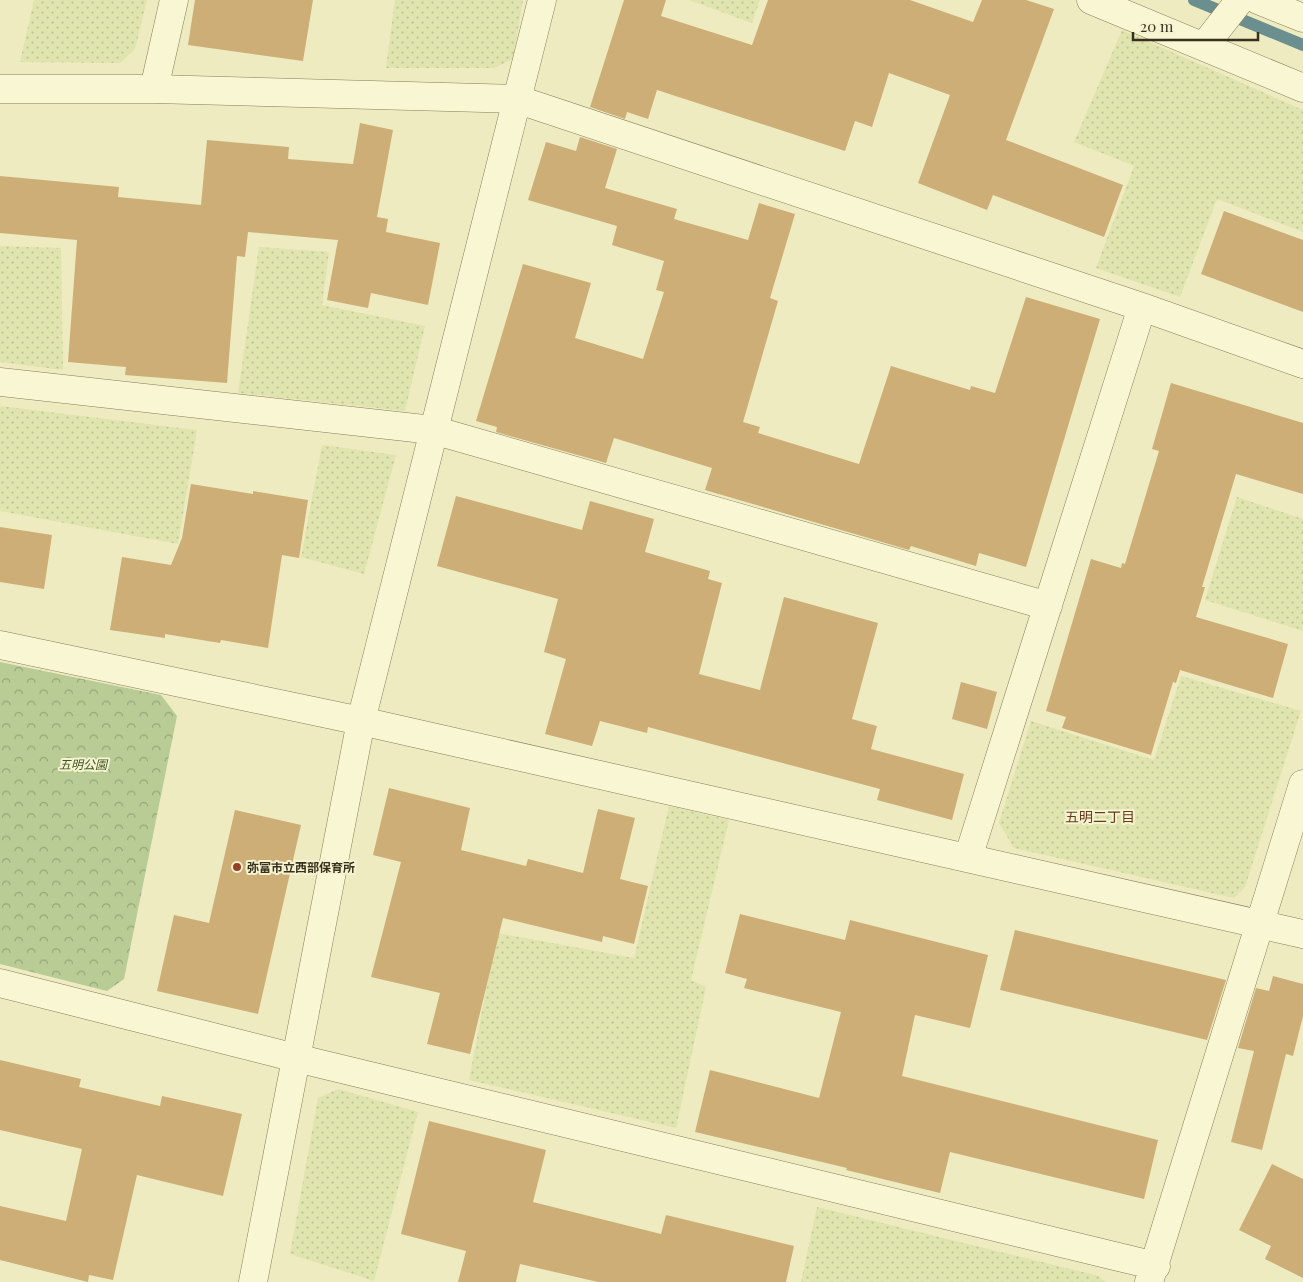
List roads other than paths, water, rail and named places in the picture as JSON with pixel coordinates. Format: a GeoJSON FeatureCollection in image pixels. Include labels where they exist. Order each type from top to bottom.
{"type":"FeatureCollection","features":[{"type":"Feature","properties":{"kind":"street"},"geometry":{"type":"LineString","coordinates":[[154,89],[174,0]]}},
{"type":"Feature","properties":{"kind":"street"},"geometry":{"type":"LineString","coordinates":[[252,1282],[361,721],[542,0]]}},
{"type":"Feature","properties":{"kind":"street"},"geometry":{"type":"LineString","coordinates":[[1091,0],[1210,38],[1303,88]]}},
{"type":"Feature","properties":{"kind":"street"},"geometry":{"type":"LineString","coordinates":[[1210,38],[1244,2],[1303,18]]}},
{"type":"Feature","properties":{"kind":"street"},"geometry":{"type":"LineString","coordinates":[[0,89],[154,89],[516,99],[1142,307],[1303,364]]}},
{"type":"Feature","properties":{"kind":"street"},"geometry":{"type":"LineString","coordinates":[[968,858],[1142,307]]}},
{"type":"Feature","properties":{"kind":"street"},"geometry":{"type":"LineString","coordinates":[[0,382],[433,430],[1048,606]]}},
{"type":"Feature","properties":{"kind":"street"},"geometry":{"type":"LineString","coordinates":[[0,644],[361,721],[1303,934]]}},
{"type":"Feature","properties":{"kind":"street"},"geometry":{"type":"LineString","coordinates":[[0,983],[1152,1274],[1303,784]]}},
{"type":"Feature","properties":{"kind":"waterway"},"geometry":{"type":"LineString","coordinates":[[1194,0],[1303,45]]}},
{"type":"Feature","properties":{"kind":"place","name":"弥富市立西部保育所"},"geometry":{"type":"Point","coordinates":[237,867]}},
{"type":"Feature","properties":{"kind":"district","name":"五明二丁目"},"geometry":{"type":"Point","coordinates":[1100,816]}},
{"type":"Feature","properties":{"kind":"park label","name":"五明公園"},"geometry":{"type":"Point","coordinates":[83,764]}}]}
